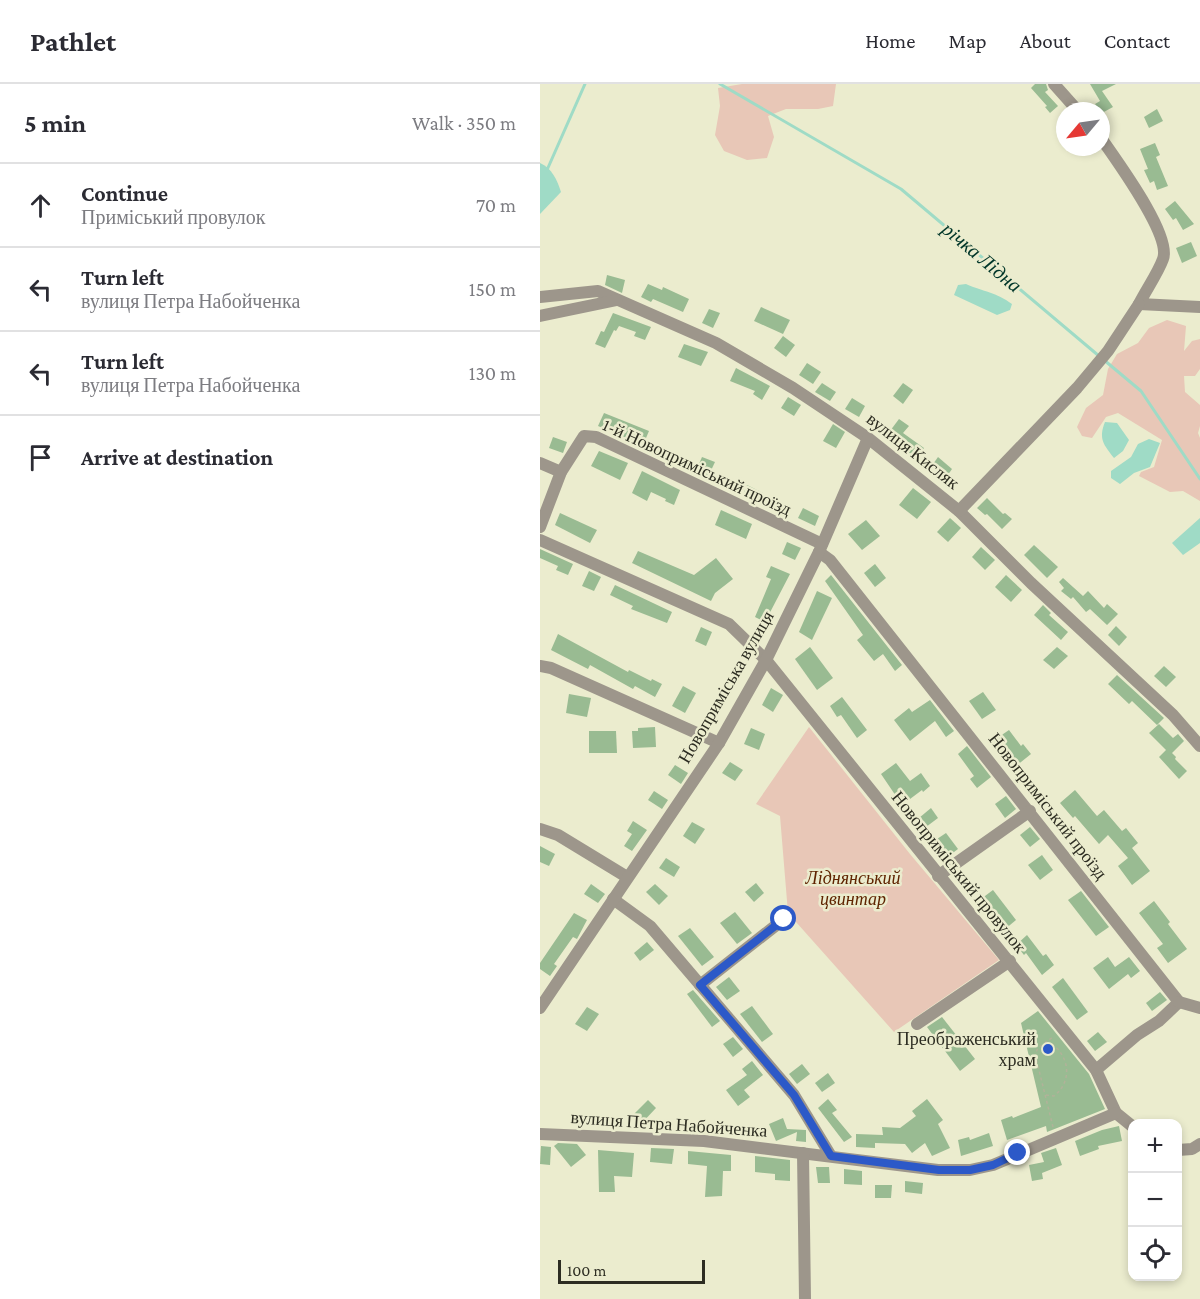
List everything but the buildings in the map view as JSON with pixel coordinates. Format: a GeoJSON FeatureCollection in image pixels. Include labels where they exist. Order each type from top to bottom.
{"type":"FeatureCollection","features":[{"type":"Feature","properties":{"kind":"street"},"geometry":{"type":"LineString","coordinates":[[1054,84],[1070,102]]}},
{"type":"Feature","properties":{"kind":"street"},"geometry":{"type":"LineString","coordinates":[[959,511],[1077,388],[1108,351],[1139,304],[1164,258],[1162,240],[1141,197],[1110,151]]}},
{"type":"Feature","properties":{"kind":"street","name":"вулиця Кисляк"},"geometry":{"type":"LineString","coordinates":[[540,297],[598,291],[716,343],[793,388],[868,438],[959,511],[1031,583],[1195,733],[1200,746]]}},
{"type":"Feature","properties":{"kind":"street"},"geometry":{"type":"LineString","coordinates":[[540,316],[617,300]]}},
{"type":"Feature","properties":{"kind":"street"},"geometry":{"type":"LineString","coordinates":[[1139,304],[1200,307]]}},
{"type":"Feature","properties":{"kind":"street","name":"1-й Новоприміський проїзд"},"geometry":{"type":"LineString","coordinates":[[540,527],[561,472],[584,436],[596,437],[820,548]]}},
{"type":"Feature","properties":{"kind":"street","name":"Новоприміська вулиця"},"geometry":{"type":"LineString","coordinates":[[542,1000],[719,743],[766,660],[820,548],[868,438]]}},
{"type":"Feature","properties":{"kind":"street"},"geometry":{"type":"LineString","coordinates":[[540,463],[561,472]]}},
{"type":"Feature","properties":{"kind":"street"},"geometry":{"type":"LineString","coordinates":[[540,540],[729,624],[766,660]]}},
{"type":"Feature","properties":{"kind":"street","name":"Новоприміський проїзд"},"geometry":{"type":"LineString","coordinates":[[820,548],[1179,1002]]}},
{"type":"Feature","properties":{"kind":"street","name":"Новоприміський провулок"},"geometry":{"type":"LineString","coordinates":[[766,660],[1096,1070],[1116,1113]]}},
{"type":"Feature","properties":{"kind":"street"},"geometry":{"type":"LineString","coordinates":[[540,666],[551,668],[719,743]]}},
{"type":"Feature","properties":{"kind":"street"},"geometry":{"type":"LineString","coordinates":[[938,876],[1030,811]]}},
{"type":"Feature","properties":{"kind":"street"},"geometry":{"type":"LineString","coordinates":[[540,829],[558,835],[627,877]]}},
{"type":"Feature","properties":{"kind":"street"},"geometry":{"type":"LineString","coordinates":[[613,899],[650,926],[794,1095],[831,1156]]}},
{"type":"Feature","properties":{"kind":"street"},"geometry":{"type":"LineString","coordinates":[[700,985],[784,919]]}},
{"type":"Feature","properties":{"kind":"street"},"geometry":{"type":"LineString","coordinates":[[916,1024],[1010,962]]}},
{"type":"Feature","properties":{"kind":"street"},"geometry":{"type":"LineString","coordinates":[[1096,1070],[1137,1035],[1160,1021],[1179,1002],[1200,1008]]}},
{"type":"Feature","properties":{"kind":"street"},"geometry":{"type":"LineString","coordinates":[[1116,1113],[1128,1123]]}},
{"type":"Feature","properties":{"kind":"street","name":"вулиця Петра Набойченка"},"geometry":{"type":"LineString","coordinates":[[540,1134],[704,1141],[939,1170],[970,1170],[993,1165],[1116,1113]]}},
{"type":"Feature","properties":{"kind":"street"},"geometry":{"type":"LineString","coordinates":[[1182,1150],[1192,1149],[1200,1144]]}},
{"type":"Feature","properties":{"kind":"street"},"geometry":{"type":"LineString","coordinates":[[803,1153],[805,1299]]}},
{"type":"Feature","properties":{"kind":"path"},"geometry":{"type":"LineString","coordinates":[[1056,1137],[1035,1054],[1038,1048],[1064,1030]]}},
{"type":"Feature","properties":{"kind":"path"},"geometry":{"type":"LineString","coordinates":[[1045,1094],[1054,1095],[1063,1089],[1067,1072],[1066,1060],[1057,1047],[1048,1041]]}},
{"type":"Feature","properties":{"kind":"green space"},"geometry":{"type":"Polygon","coordinates":[[[742,84],[836,84],[833,106],[818,109],[786,109],[768,116],[774,137],[767,158],[747,160],[724,151],[715,135],[720,106],[718,88],[742,84]]]}},
{"type":"Feature","properties":{"kind":"green space"},"geometry":{"type":"Polygon","coordinates":[[[1167,320],[1186,326],[1184,351],[1192,341],[1200,339],[1200,369],[1195,376],[1184,376],[1185,392],[1200,405],[1198,433],[1200,438],[1200,501],[1183,491],[1170,492],[1139,476],[1141,472],[1154,467],[1162,440],[1118,413],[1106,417],[1092,438],[1082,436],[1077,427],[1086,408],[1103,395],[1108,369],[1117,354],[1138,343],[1149,328],[1167,320]]]}},
{"type":"Feature","properties":{"kind":"green space","name":"Ліднянський цвинтар"},"geometry":{"type":"Polygon","coordinates":[[[809,727],[910,854],[999,960],[894,1032],[788,913],[780,816],[756,804],[809,727]]]}},
{"type":"Feature","properties":{"kind":"shaded area"},"geometry":{"type":"Polygon","coordinates":[[[540,163],[551,171],[561,192],[540,214],[540,163]]]}},
{"type":"Feature","properties":{"kind":"shaded area"},"geometry":{"type":"Polygon","coordinates":[[[966,284],[1006,300],[1012,304],[1010,310],[997,315],[954,295],[958,285],[966,284]]]}},
{"type":"Feature","properties":{"kind":"shaded area"},"geometry":{"type":"Polygon","coordinates":[[[1105,422],[1117,423],[1129,440],[1123,451],[1114,458],[1103,442],[1102,433],[1105,422]]]}},
{"type":"Feature","properties":{"kind":"shaded area"},"geometry":{"type":"Polygon","coordinates":[[[1149,439],[1160,443],[1150,467],[1134,473],[1120,484],[1111,478],[1111,471],[1131,457],[1138,444],[1149,439]]]}},
{"type":"Feature","properties":{"kind":"shaded area"},"geometry":{"type":"Polygon","coordinates":[[[1200,518],[1200,543],[1183,555],[1172,543],[1200,518]]]}},
{"type":"Feature","properties":{"kind":"waterway","name":"річка Лідна"},"geometry":{"type":"LineString","coordinates":[[547,170],[585,84]]}},
{"type":"Feature","properties":{"kind":"waterway","name":"річка Лідна"},"geometry":{"type":"LineString","coordinates":[[720,84],[901,189],[1099,356]]}},
{"type":"Feature","properties":{"kind":"waterway","name":"річка Лідна"},"geometry":{"type":"LineString","coordinates":[[1104,360],[1141,391],[1200,479]]}},
{"type":"Feature","properties":{"kind":"place","name":"Преображенський храм"},"geometry":{"type":"Point","coordinates":[1048,1049]}},
{"type":"Feature","properties":{"kind":"route"},"geometry":{"type":"LineString","coordinates":[[784,919],[700,985],[794,1095],[831,1156],[939,1170],[970,1170],[993,1165],[1018,1153]]}}]}
